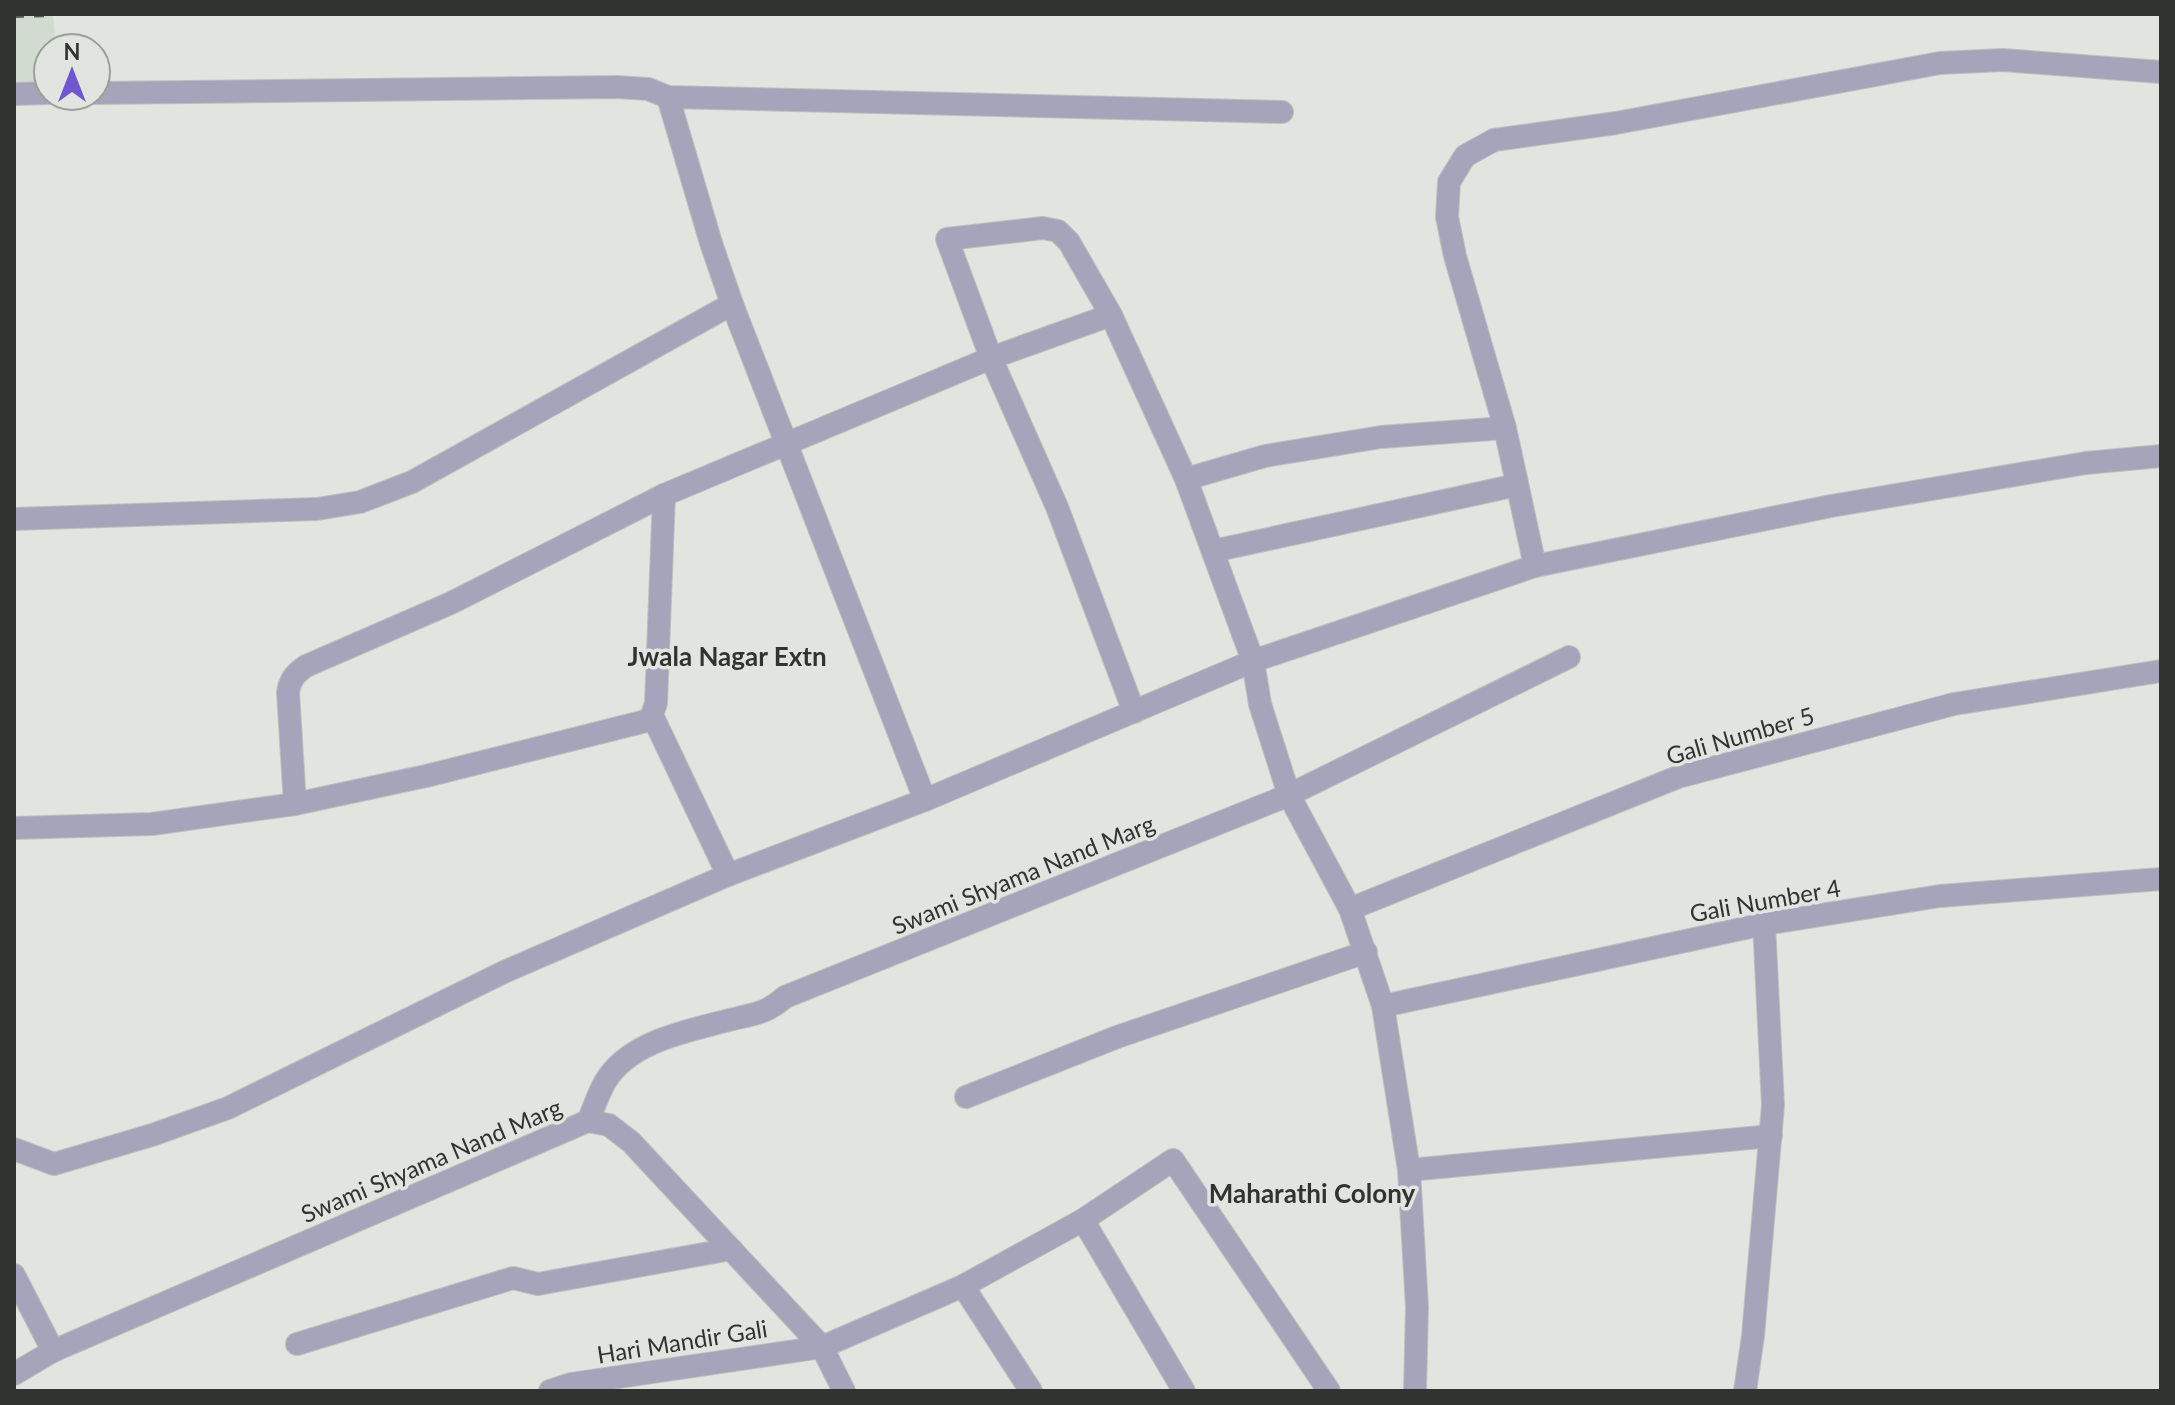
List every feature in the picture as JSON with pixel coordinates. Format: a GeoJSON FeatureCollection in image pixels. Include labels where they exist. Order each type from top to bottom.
{"type":"FeatureCollection","features":[{"type":"Feature","properties":{"kind":"street"},"geometry":{"type":"LineString","coordinates":[[1535,566],[1505,428],[1455,256],[1447,217],[1449,182],[1465,156],[1494,140],[1616,123],[1940,63],[2003,60],[2161,72]]}},
{"type":"Feature","properties":{"kind":"street"},"geometry":{"type":"LineString","coordinates":[[112,93],[617,87],[648,89],[668,97],[1282,112]]}},
{"type":"Feature","properties":{"kind":"street"},"geometry":{"type":"LineString","coordinates":[[668,97],[732,304],[925,800]]}},
{"type":"Feature","properties":{"kind":"street"},"geometry":{"type":"LineString","coordinates":[[1134,712],[1057,507],[991,358],[947,239],[1043,228],[1058,231],[1069,242],[1111,315],[1186,479],[1253,661],[1260,704],[1289,795],[1350,909],[1383,1006],[1409,1170],[1417,1307],[1415,1391]]}},
{"type":"Feature","properties":{"kind":"street"},"geometry":{"type":"LineString","coordinates":[[14,519],[317,509],[360,502],[412,482],[732,304]]}},
{"type":"Feature","properties":{"kind":"street"},"geometry":{"type":"LineString","coordinates":[[295,804],[288,692],[289,683],[306,666],[451,603],[664,495],[991,358],[1111,315]]}},
{"type":"Feature","properties":{"kind":"street"},"geometry":{"type":"LineString","coordinates":[[1186,479],[1265,456],[1381,437],[1427,431],[1505,428]]}},
{"type":"Feature","properties":{"kind":"street"},"geometry":{"type":"LineString","coordinates":[[14,1149],[54,1164],[152,1135],[228,1108],[504,972],[728,875],[925,800],[1253,661],[1535,566],[1831,506],[2086,463],[2161,456]]}},
{"type":"Feature","properties":{"kind":"street"},"geometry":{"type":"LineString","coordinates":[[1213,551],[1517,485]]}},
{"type":"Feature","properties":{"kind":"street"},"geometry":{"type":"LineString","coordinates":[[664,495],[659,660],[652,715],[728,875]]}},
{"type":"Feature","properties":{"kind":"street","name":"Swami Shyama Nand Marg"},"geometry":{"type":"LineString","coordinates":[[14,1374],[53,1351],[588,1121],[606,1080],[628,1059],[651,1044],[694,1029],[770,1010],[785,997],[1289,795],[1569,657]]}},
{"type":"Feature","properties":{"kind":"street","name":"Gali Number 5"},"geometry":{"type":"LineString","coordinates":[[1350,909],[1678,777],[1954,704],[2161,671]]}},
{"type":"Feature","properties":{"kind":"street"},"geometry":{"type":"LineString","coordinates":[[14,828],[152,824],[295,804],[622,729],[637,725],[652,715]]}},
{"type":"Feature","properties":{"kind":"street","name":"Gali Number 4"},"geometry":{"type":"LineString","coordinates":[[1383,1006],[1764,924],[1940,896],[2161,879]]}},
{"type":"Feature","properties":{"kind":"street"},"geometry":{"type":"LineString","coordinates":[[1745,1391],[1773,1105],[1764,924]]}},
{"type":"Feature","properties":{"kind":"street"},"geometry":{"type":"LineString","coordinates":[[966,1097],[1117,1037],[1366,952]]}},
{"type":"Feature","properties":{"kind":"street"},"geometry":{"type":"LineString","coordinates":[[588,1121],[609,1125],[631,1142],[822,1347],[844,1391]]}},
{"type":"Feature","properties":{"kind":"street"},"geometry":{"type":"LineString","coordinates":[[1409,1170],[1771,1136]]}},
{"type":"Feature","properties":{"kind":"street","name":"Hari Mandir Gali"},"geometry":{"type":"LineString","coordinates":[[550,1391],[571,1384],[822,1347],[963,1286],[1083,1220],[1173,1160],[1329,1391]]}},
{"type":"Feature","properties":{"kind":"street"},"geometry":{"type":"LineString","coordinates":[[1083,1220],[1184,1391]]}},
{"type":"Feature","properties":{"kind":"street"},"geometry":{"type":"LineString","coordinates":[[297,1344],[513,1278],[538,1284],[731,1249]]}},
{"type":"Feature","properties":{"kind":"street"},"geometry":{"type":"LineString","coordinates":[[14,1275],[53,1351]]}},
{"type":"Feature","properties":{"kind":"street"},"geometry":{"type":"LineString","coordinates":[[963,1286],[1031,1391]]}},
{"type":"Feature","properties":{"kind":"shaded area"},"geometry":{"type":"Polygon","coordinates":[[[14,14],[53,14],[55,32],[32,32],[32,100],[14,100],[14,14]]]}},
{"type":"Feature","properties":{"kind":"railway"},"geometry":{"type":"LineString","coordinates":[[14,15],[53,14]]}},
{"type":"Feature","properties":{"kind":"district","name":"Jwala Nagar Extn"},"geometry":{"type":"Point","coordinates":[727,656]}},
{"type":"Feature","properties":{"kind":"district","name":"Maharathi Colony"},"geometry":{"type":"Point","coordinates":[1312,1193]}}]}
